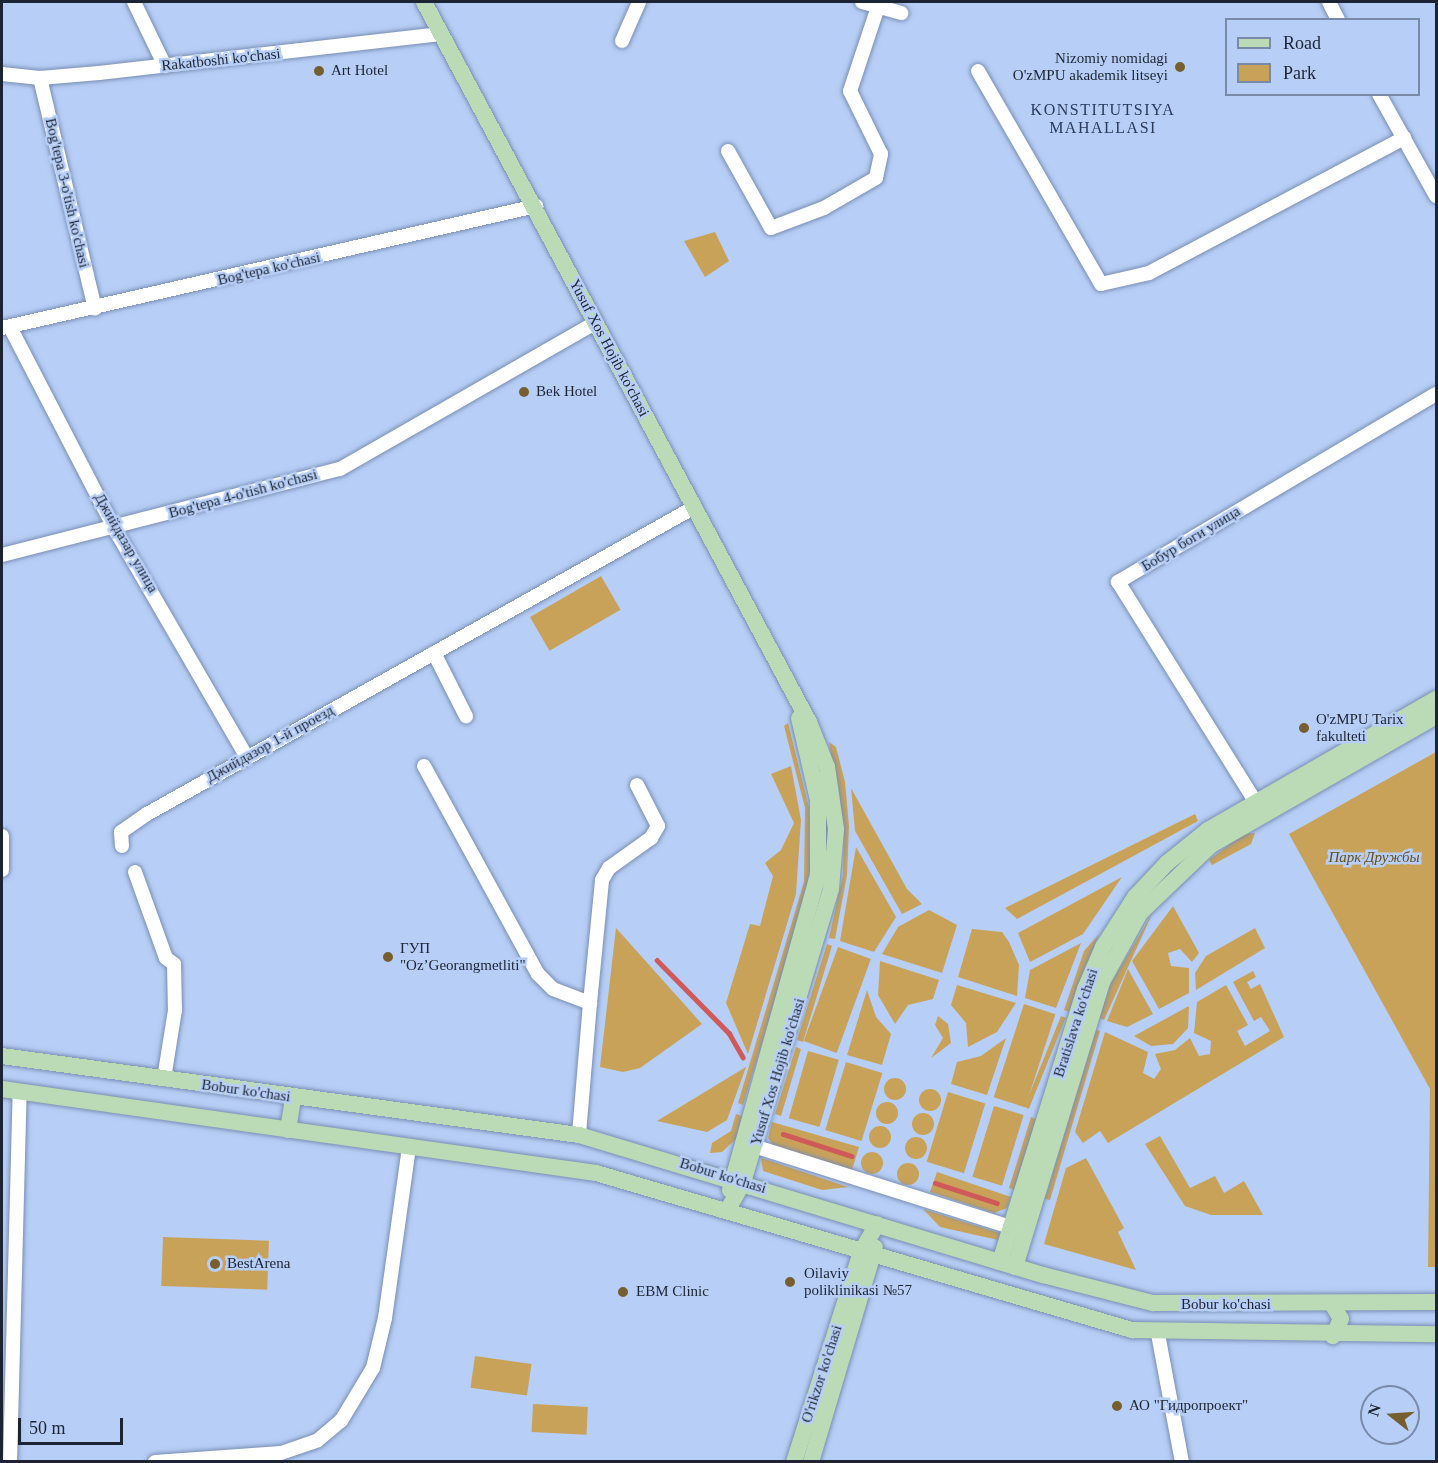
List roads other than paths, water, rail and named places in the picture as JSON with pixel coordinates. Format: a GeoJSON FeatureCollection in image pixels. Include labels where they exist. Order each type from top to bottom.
{"type":"FeatureCollection","features":[{"type":"Feature","properties":{"kind":"main road","name":"Yusuf Xos Hojib ko'chasi"},"geometry":{"type":"LineString","coordinates":[[424,2],[536,206],[595,323],[793,696],[826,766],[835,860],[819,938],[748,1144],[728,1211]]}},
{"type":"Feature","properties":{"kind":"main road","name":"Bratislava ko'chasi"},"geometry":{"type":"LineString","coordinates":[[1008,1264],[1090,1020],[1120,944],[1178,871],[1259,807],[1437,699]]}},
{"type":"Feature","properties":{"kind":"main road","name":"Bratislava ko'chasi"},"geometry":{"type":"LineString","coordinates":[[1259,807],[1437,716]]}},
{"type":"Feature","properties":{"kind":"main road","name":"Bobur ko'chasi"},"geometry":{"type":"LineString","coordinates":[[2,1056],[579,1135],[1008,1264],[1170,1305],[1437,1302]]}},
{"type":"Feature","properties":{"kind":"main road","name":"Bobur ko'chasi"},"geometry":{"type":"LineString","coordinates":[[2,1089],[596,1173],[728,1211],[1066,1315],[1158,1334],[1333,1336],[1437,1334]]}},
{"type":"Feature","properties":{"kind":"main road"},"geometry":{"type":"LineString","coordinates":[[288,1130],[292,1097]]}},
{"type":"Feature","properties":{"kind":"main road"},"geometry":{"type":"LineString","coordinates":[[868,1255],[876,1224]]}},
{"type":"Feature","properties":{"kind":"main road","name":"O'rikzor ko'chasi"},"geometry":{"type":"LineString","coordinates":[[794,1461],[868,1255]]}},
{"type":"Feature","properties":{"kind":"main road","name":"O'rikzor ko'chasi"},"geometry":{"type":"LineString","coordinates":[[811,1461],[868,1255]]}},
{"type":"Feature","properties":{"kind":"main road"},"geometry":{"type":"LineString","coordinates":[[1332,1304],[1341,1319],[1333,1336]]}},
{"type":"Feature","properties":{"kind":"street"},"geometry":{"type":"LineString","coordinates":[[134,2],[165,66]]}},
{"type":"Feature","properties":{"kind":"street"},"geometry":{"type":"LineString","coordinates":[[622,41],[639,2]]}},
{"type":"Feature","properties":{"kind":"street"},"geometry":{"type":"LineString","coordinates":[[862,2],[901,13]]}},
{"type":"Feature","properties":{"kind":"street"},"geometry":{"type":"LineString","coordinates":[[1329,2],[1337,18]]}},
{"type":"Feature","properties":{"kind":"street"},"geometry":{"type":"LineString","coordinates":[[728,151],[771,228],[824,208],[876,178],[881,154],[850,91],[878,7]]}},
{"type":"Feature","properties":{"kind":"street","name":"Rakatboshi ko'chasi"},"geometry":{"type":"LineString","coordinates":[[2,74],[40,78],[441,34]]}},
{"type":"Feature","properties":{"kind":"street"},"geometry":{"type":"LineString","coordinates":[[978,71],[1101,284],[1149,273],[1404,138]]}},
{"type":"Feature","properties":{"kind":"street","name":"Bog'tepa 3-o'tish ko'chasi"},"geometry":{"type":"LineString","coordinates":[[40,78],[95,309]]}},
{"type":"Feature","properties":{"kind":"street"},"geometry":{"type":"LineString","coordinates":[[1381,96],[1437,196]]}},
{"type":"Feature","properties":{"kind":"street","name":"Bog'tepa ko'chasi"},"geometry":{"type":"LineString","coordinates":[[6,327],[95,309],[536,206]]}},
{"type":"Feature","properties":{"kind":"street","name":"Bog'tepa 4-o'tish ko'chasi"},"geometry":{"type":"LineString","coordinates":[[2,555],[340,469],[595,323]]}},
{"type":"Feature","properties":{"kind":"street","name":"Джийдазар улица"},"geometry":{"type":"LineString","coordinates":[[6,327],[114,528],[248,757]]}},
{"type":"Feature","properties":{"kind":"street","name":"Бобур боги улица"},"geometry":{"type":"LineString","coordinates":[[1259,807],[1118,582],[1437,394]]}},
{"type":"Feature","properties":{"kind":"street","name":"Джийдазор 1-й проезд"},"geometry":{"type":"LineString","coordinates":[[122,846],[121,832],[248,757],[693,508]]}},
{"type":"Feature","properties":{"kind":"street"},"geometry":{"type":"LineString","coordinates":[[434,653],[466,716]]}},
{"type":"Feature","properties":{"kind":"street"},"geometry":{"type":"LineString","coordinates":[[424,766],[538,974],[553,989],[590,1003]]}},
{"type":"Feature","properties":{"kind":"street"},"geometry":{"type":"LineString","coordinates":[[579,1135],[602,880],[609,868],[651,838],[658,826],[637,785]]}},
{"type":"Feature","properties":{"kind":"street"},"geometry":{"type":"LineString","coordinates":[[2,836],[2,870]]}},
{"type":"Feature","properties":{"kind":"street"},"geometry":{"type":"LineString","coordinates":[[135,873],[166,958],[174,964],[175,1010],[164,1079]]}},
{"type":"Feature","properties":{"kind":"street"},"geometry":{"type":"LineString","coordinates":[[10,1461],[20,1091]]}},
{"type":"Feature","properties":{"kind":"street"},"geometry":{"type":"LineString","coordinates":[[748,1144],[1018,1230]]}},
{"type":"Feature","properties":{"kind":"street"},"geometry":{"type":"LineString","coordinates":[[155,1461],[281,1453],[318,1440],[341,1421],[373,1368],[385,1318],[409,1147]]}},
{"type":"Feature","properties":{"kind":"street"},"geometry":{"type":"LineString","coordinates":[[1158,1334],[1182,1461]]}},
{"type":"Feature","properties":{"kind":"waterway"},"geometry":{"type":"LineString","coordinates":[[657,960],[729,1033],[743,1057]]}},
{"type":"Feature","properties":{"kind":"waterway"},"geometry":{"type":"LineString","coordinates":[[783,1134],[852,1156]]}},
{"type":"Feature","properties":{"kind":"waterway"},"geometry":{"type":"LineString","coordinates":[[935,1183],[997,1203]]}},
{"type":"Feature","properties":{"kind":"place","name":"Nizomiy nomidagi O'zMPU akademik litseyi"},"geometry":{"type":"Point","coordinates":[1180,67]}},
{"type":"Feature","properties":{"kind":"place","name":"Art Hotel"},"geometry":{"type":"Point","coordinates":[319,71]}},
{"type":"Feature","properties":{"kind":"place","name":"Bek Hotel"},"geometry":{"type":"Point","coordinates":[524,392]}},
{"type":"Feature","properties":{"kind":"place","name":"O'zMPU Tarix fakulteti"},"geometry":{"type":"Point","coordinates":[1304,728]}},
{"type":"Feature","properties":{"kind":"place","name":"ГУП \"Oz’Georangmetliti\""},"geometry":{"type":"Point","coordinates":[388,957]}},
{"type":"Feature","properties":{"kind":"place","name":"BestArena"},"geometry":{"type":"Point","coordinates":[215,1264]}},
{"type":"Feature","properties":{"kind":"place","name":"Oilaviy poliklinikasi №57"},"geometry":{"type":"Point","coordinates":[790,1282]}},
{"type":"Feature","properties":{"kind":"place","name":"EBM Clinic"},"geometry":{"type":"Point","coordinates":[623,1292]}},
{"type":"Feature","properties":{"kind":"place","name":"АО \"Гидропроект\""},"geometry":{"type":"Point","coordinates":[1117,1406]}},
{"type":"Feature","properties":{"kind":"district","name":"KONSTITUTSIYA MAHALLASI"},"geometry":{"type":"Point","coordinates":[1103,119]}},
{"type":"Feature","properties":{"kind":"park label","name":"Парк Дружбы"},"geometry":{"type":"Point","coordinates":[1374,858]}}]}
